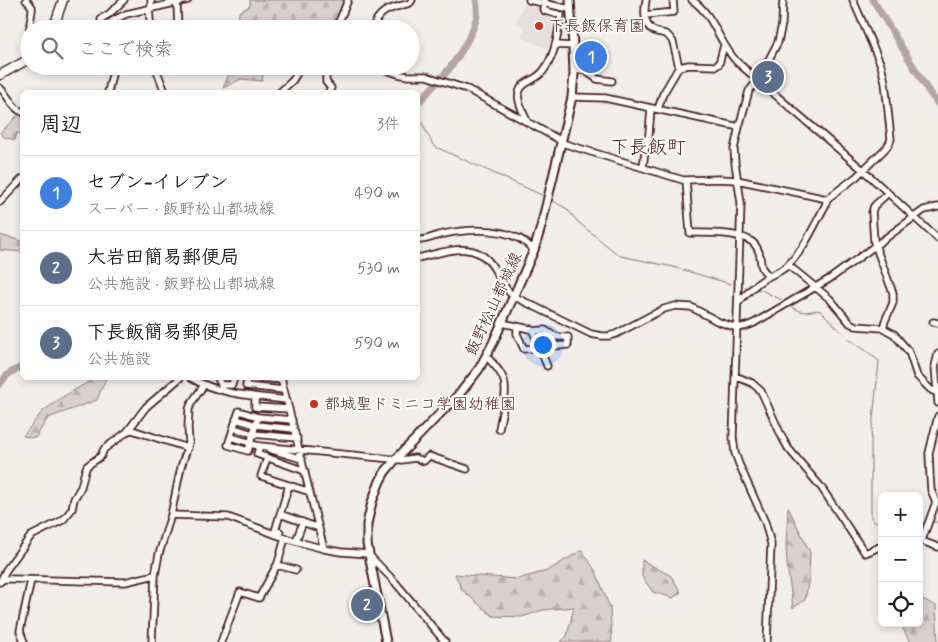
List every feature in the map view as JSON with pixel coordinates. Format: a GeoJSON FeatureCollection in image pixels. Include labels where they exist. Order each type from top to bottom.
{"type":"FeatureCollection","features":[{"type":"Feature","properties":{"kind":"highway"},"geometry":{"type":"LineString","coordinates":[[57,20],[63,0]]}},
{"type":"Feature","properties":{"kind":"highway"},"geometry":{"type":"LineString","coordinates":[[0,75],[20,64]]}},
{"type":"Feature","properties":{"kind":"main road","name":"飯野松山都城線"},"geometry":{"type":"LineString","coordinates":[[386,642],[368,554],[366,532],[372,502],[385,472],[461,392],[479,369],[502,323],[534,250],[572,97],[574,46],[570,0]]}},
{"type":"Feature","properties":{"kind":"street"},"geometry":{"type":"LineString","coordinates":[[26,0],[32,7],[29,20]]}},
{"type":"Feature","properties":{"kind":"street"},"geometry":{"type":"LineString","coordinates":[[101,20],[124,0]]}},
{"type":"Feature","properties":{"kind":"street"},"geometry":{"type":"LineString","coordinates":[[151,0],[151,20]]}},
{"type":"Feature","properties":{"kind":"street"},"geometry":{"type":"LineString","coordinates":[[114,20],[126,14],[188,0]]}},
{"type":"Feature","properties":{"kind":"street"},"geometry":{"type":"LineString","coordinates":[[340,20],[348,0]]}},
{"type":"Feature","properties":{"kind":"street"},"geometry":{"type":"LineString","coordinates":[[376,20],[386,11],[410,3],[412,0]]}},
{"type":"Feature","properties":{"kind":"street"},"geometry":{"type":"LineString","coordinates":[[529,0],[570,9]]}},
{"type":"Feature","properties":{"kind":"street"},"geometry":{"type":"LineString","coordinates":[[643,167],[655,109],[679,67],[671,39],[667,34],[650,29],[647,25],[645,15],[646,0]]}},
{"type":"Feature","properties":{"kind":"street"},"geometry":{"type":"LineString","coordinates":[[645,15],[674,12],[673,0]]}},
{"type":"Feature","properties":{"kind":"street"},"geometry":{"type":"LineString","coordinates":[[692,0],[700,5],[710,17],[724,46],[737,62],[863,170],[937,237]]}},
{"type":"Feature","properties":{"kind":"street"},"geometry":{"type":"LineString","coordinates":[[767,642],[771,544],[764,522],[743,476],[735,453],[733,437],[741,203],[734,149],[749,92],[758,80],[778,42],[784,0]]}},
{"type":"Feature","properties":{"kind":"street"},"geometry":{"type":"LineString","coordinates":[[738,303],[755,285],[788,265],[804,245],[826,206],[827,198],[856,177],[889,144],[891,139],[885,82],[881,65],[853,0]]}},
{"type":"Feature","properties":{"kind":"street"},"geometry":{"type":"LineString","coordinates":[[177,2],[178,20]]}},
{"type":"Feature","properties":{"kind":"street"},"geometry":{"type":"LineString","coordinates":[[528,123],[518,99],[518,94],[520,88],[543,72],[551,59],[561,15],[545,11],[543,9],[545,2]]}},
{"type":"Feature","properties":{"kind":"street"},"geometry":{"type":"LineString","coordinates":[[555,45],[574,46]]}},
{"type":"Feature","properties":{"kind":"street"},"geometry":{"type":"LineString","coordinates":[[679,67],[689,65],[716,66],[719,64],[724,46]]}},
{"type":"Feature","properties":{"kind":"street"},"geometry":{"type":"LineString","coordinates":[[574,71],[584,70],[597,79],[612,81]]}},
{"type":"Feature","properties":{"kind":"street"},"geometry":{"type":"LineString","coordinates":[[108,90],[112,75]]}},
{"type":"Feature","properties":{"kind":"street"},"geometry":{"type":"LineString","coordinates":[[158,75],[164,90]]}},
{"type":"Feature","properties":{"kind":"street"},"geometry":{"type":"LineString","coordinates":[[282,90],[296,75]]}},
{"type":"Feature","properties":{"kind":"street"},"geometry":{"type":"LineString","coordinates":[[326,75],[326,82],[331,88],[330,90]]}},
{"type":"Feature","properties":{"kind":"street"},"geometry":{"type":"LineString","coordinates":[[408,75],[428,77],[467,89],[558,139],[562,143],[683,180],[737,180],[827,198]]}},
{"type":"Feature","properties":{"kind":"street"},"geometry":{"type":"LineString","coordinates":[[0,88],[11,104],[20,111]]}},
{"type":"Feature","properties":{"kind":"street"},"geometry":{"type":"LineString","coordinates":[[572,97],[605,98],[739,127]]}},
{"type":"Feature","properties":{"kind":"street"},"geometry":{"type":"LineString","coordinates":[[686,180],[690,233],[740,236],[750,240],[755,244],[759,253],[760,266],[769,276]]}},
{"type":"Feature","properties":{"kind":"street"},"geometry":{"type":"LineString","coordinates":[[0,202],[20,181]]}},
{"type":"Feature","properties":{"kind":"street"},"geometry":{"type":"LineString","coordinates":[[884,328],[893,303],[893,293],[875,246],[872,212],[874,206],[888,194]]}},
{"type":"Feature","properties":{"kind":"street"},"geometry":{"type":"LineString","coordinates":[[420,258],[462,249],[479,253],[490,262],[506,290],[513,296],[591,334],[602,336],[616,334],[650,316],[676,306],[691,307],[719,322],[737,328],[754,323],[831,278],[924,210],[938,207]]}},
{"type":"Feature","properties":{"kind":"street"},"geometry":{"type":"LineString","coordinates":[[420,240],[426,240],[446,233],[485,230],[517,237],[534,250]]}},
{"type":"Feature","properties":{"kind":"street"},"geometry":{"type":"LineString","coordinates":[[788,265],[830,299],[850,323],[856,326],[884,328],[894,334],[909,352],[917,376],[930,389],[937,392]]}},
{"type":"Feature","properties":{"kind":"street"},"geometry":{"type":"LineString","coordinates":[[502,323],[533,331],[545,330],[559,337],[568,337],[568,345],[524,349],[517,334],[517,327]]}},
{"type":"Feature","properties":{"kind":"street"},"geometry":{"type":"LineString","coordinates":[[533,331],[547,366]]}},
{"type":"Feature","properties":{"kind":"street"},"geometry":{"type":"LineString","coordinates":[[553,335],[554,346]]}},
{"type":"Feature","properties":{"kind":"street"},"geometry":{"type":"LineString","coordinates":[[938,354],[935,366],[938,403]]}},
{"type":"Feature","properties":{"kind":"street"},"geometry":{"type":"LineString","coordinates":[[486,356],[497,367],[504,379],[505,394],[499,429]]}},
{"type":"Feature","properties":{"kind":"street"},"geometry":{"type":"LineString","coordinates":[[735,376],[752,383],[762,391],[788,448],[821,487],[865,553],[878,548]]}},
{"type":"Feature","properties":{"kind":"street"},"geometry":{"type":"LineString","coordinates":[[0,581],[3,574],[31,536],[63,520],[72,509],[87,466],[127,432],[146,407],[178,380]]}},
{"type":"Feature","properties":{"kind":"street"},"geometry":{"type":"LineString","coordinates":[[195,380],[204,385],[239,395],[287,400]]}},
{"type":"Feature","properties":{"kind":"street"},"geometry":{"type":"LineString","coordinates":[[219,380],[222,385],[232,385],[233,380]]}},
{"type":"Feature","properties":{"kind":"street"},"geometry":{"type":"LineString","coordinates":[[247,380],[246,386],[284,390]]}},
{"type":"Feature","properties":{"kind":"street"},"geometry":{"type":"LineString","coordinates":[[281,380],[324,549]]}},
{"type":"Feature","properties":{"kind":"street"},"geometry":{"type":"LineString","coordinates":[[152,642],[155,575],[159,554],[171,515],[181,467],[190,443],[188,428],[189,409],[204,385]]}},
{"type":"Feature","properties":{"kind":"street"},"geometry":{"type":"LineString","coordinates":[[255,396],[257,416],[256,425],[248,451],[228,445],[239,411],[257,416],[292,420]]}},
{"type":"Feature","properties":{"kind":"street"},"geometry":{"type":"LineString","coordinates":[[255,407],[289,409]]}},
{"type":"Feature","properties":{"kind":"street"},"geometry":{"type":"LineString","coordinates":[[922,537],[936,502],[931,490],[929,453],[938,416]]}},
{"type":"Feature","properties":{"kind":"street"},"geometry":{"type":"LineString","coordinates":[[236,419],[256,425],[294,429]]}},
{"type":"Feature","properties":{"kind":"street"},"geometry":{"type":"LineString","coordinates":[[129,428],[188,448]]}},
{"type":"Feature","properties":{"kind":"street"},"geometry":{"type":"LineString","coordinates":[[234,428],[254,434],[296,438]]}},
{"type":"Feature","properties":{"kind":"street"},"geometry":{"type":"LineString","coordinates":[[251,443],[302,459]]}},
{"type":"Feature","properties":{"kind":"street"},"geometry":{"type":"LineString","coordinates":[[260,446],[395,460],[415,458],[424,461],[429,456],[467,470]]}},
{"type":"Feature","properties":{"kind":"street"},"geometry":{"type":"LineString","coordinates":[[260,446],[257,454],[305,471]]}},
{"type":"Feature","properties":{"kind":"street"},"geometry":{"type":"LineString","coordinates":[[267,458],[261,476],[310,492]]}},
{"type":"Feature","properties":{"kind":"street"},"geometry":{"type":"LineString","coordinates":[[289,485],[275,531],[317,544]]}},
{"type":"Feature","properties":{"kind":"street"},"geometry":{"type":"LineString","coordinates":[[280,514],[319,528]]}},
{"type":"Feature","properties":{"kind":"street"},"geometry":{"type":"LineString","coordinates":[[171,515],[228,517],[285,538],[324,549],[368,554],[395,582],[445,642]]}},
{"type":"Feature","properties":{"kind":"street"},"geometry":{"type":"LineString","coordinates":[[297,538],[303,522]]}},
{"type":"Feature","properties":{"kind":"street"},"geometry":{"type":"LineString","coordinates":[[221,642],[240,592],[259,598],[277,565],[285,538]]}},
{"type":"Feature","properties":{"kind":"street"},"geometry":{"type":"LineString","coordinates":[[923,541],[938,547]]}},
{"type":"Feature","properties":{"kind":"street"},"geometry":{"type":"LineString","coordinates":[[277,565],[296,570]]}},
{"type":"Feature","properties":{"kind":"street"},"geometry":{"type":"LineString","coordinates":[[0,581],[12,579],[125,582],[155,575]]}},
{"type":"Feature","properties":{"kind":"street"},"geometry":{"type":"LineString","coordinates":[[24,642],[20,631],[30,580]]}},
{"type":"Feature","properties":{"kind":"shaded area","name":"下長飯保育園"},"geometry":{"type":"Polygon","coordinates":[[[524,4],[559,15],[552,51],[521,37],[525,28],[515,23],[524,4]]]}},
{"type":"Feature","properties":{"kind":"green space"},"geometry":{"type":"Polygon","coordinates":[[[250,0],[346,0],[338,20],[239,20],[239,12],[250,6],[250,0]]]}},
{"type":"Feature","properties":{"kind":"green space"},"geometry":{"type":"Polygon","coordinates":[[[229,75],[263,75],[262,81],[241,79],[223,88],[229,75]]]}},
{"type":"Feature","properties":{"kind":"green space"},"geometry":{"type":"Polygon","coordinates":[[[20,113],[20,134],[17,133],[15,140],[4,137],[0,133],[20,113]]]}},
{"type":"Feature","properties":{"kind":"green space"},"geometry":{"type":"Polygon","coordinates":[[[0,235],[20,240],[20,252],[0,250],[0,235]]]}},
{"type":"Feature","properties":{"kind":"green space"},"geometry":{"type":"Polygon","coordinates":[[[92,380],[105,380],[97,400],[48,418],[35,438],[23,436],[42,412],[92,380]]]}},
{"type":"Feature","properties":{"kind":"green space"},"geometry":{"type":"Polygon","coordinates":[[[788,507],[810,552],[809,578],[805,600],[793,608],[786,546],[788,507]]]}},
{"type":"Feature","properties":{"kind":"green space"},"geometry":{"type":"Polygon","coordinates":[[[582,550],[596,572],[610,608],[612,642],[561,642],[567,636],[574,607],[543,610],[522,617],[493,616],[462,590],[455,574],[517,579],[547,571],[582,550]]]}},
{"type":"Feature","properties":{"kind":"green space"},"geometry":{"type":"Polygon","coordinates":[[[642,560],[671,576],[681,592],[673,598],[653,592],[642,577],[642,560]]]}},
{"type":"Feature","properties":{"kind":"green space"},"geometry":{"type":"Polygon","coordinates":[[[923,599],[936,606],[938,642],[910,642],[902,627],[923,627],[923,599]]]}},
{"type":"Feature","properties":{"kind":"waterway"},"geometry":{"type":"LineString","coordinates":[[420,101],[452,65],[463,48],[477,16],[476,0]]}},
{"type":"Feature","properties":{"kind":"waterway"},"geometry":{"type":"LineString","coordinates":[[873,0],[938,104]]}},
{"type":"Feature","properties":{"kind":"waterway"},"geometry":{"type":"LineString","coordinates":[[421,121],[433,145],[544,196]]}},
{"type":"Feature","properties":{"kind":"waterway"},"geometry":{"type":"LineString","coordinates":[[550,199],[567,209],[578,222],[621,256],[673,267],[731,284]]}},
{"type":"Feature","properties":{"kind":"waterway"},"geometry":{"type":"LineString","coordinates":[[755,289],[782,300]]}},
{"type":"Feature","properties":{"kind":"waterway"},"geometry":{"type":"LineString","coordinates":[[793,308],[805,312],[821,311],[847,338],[879,361],[871,439],[871,517],[873,521],[878,522]]}},
{"type":"Feature","properties":{"kind":"waterway"},"geometry":{"type":"LineString","coordinates":[[0,384],[5,377],[20,368]]}},
{"type":"Feature","properties":{"kind":"waterway"},"geometry":{"type":"LineString","coordinates":[[931,522],[938,522]]}},
{"type":"Feature","properties":{"kind":"place","name":"下長飯保育園"},"geometry":{"type":"Point","coordinates":[539,26]}},
{"type":"Feature","properties":{"kind":"place","name":"セブン-イレブン"},"geometry":{"type":"Point","coordinates":[591,57]}},
{"type":"Feature","properties":{"kind":"place","name":"下長飯簡易郵便局"},"geometry":{"type":"Point","coordinates":[768,77]}},
{"type":"Feature","properties":{"kind":"place","name":"都城聖ドミニコ学園幼稚園"},"geometry":{"type":"Point","coordinates":[314,404]}},
{"type":"Feature","properties":{"kind":"place","name":"大岩田簡易郵便局"},"geometry":{"type":"Point","coordinates":[367,605]}},
{"type":"Feature","properties":{"kind":"district","name":"下長飯町"},"geometry":{"type":"Point","coordinates":[648,147]}}]}
